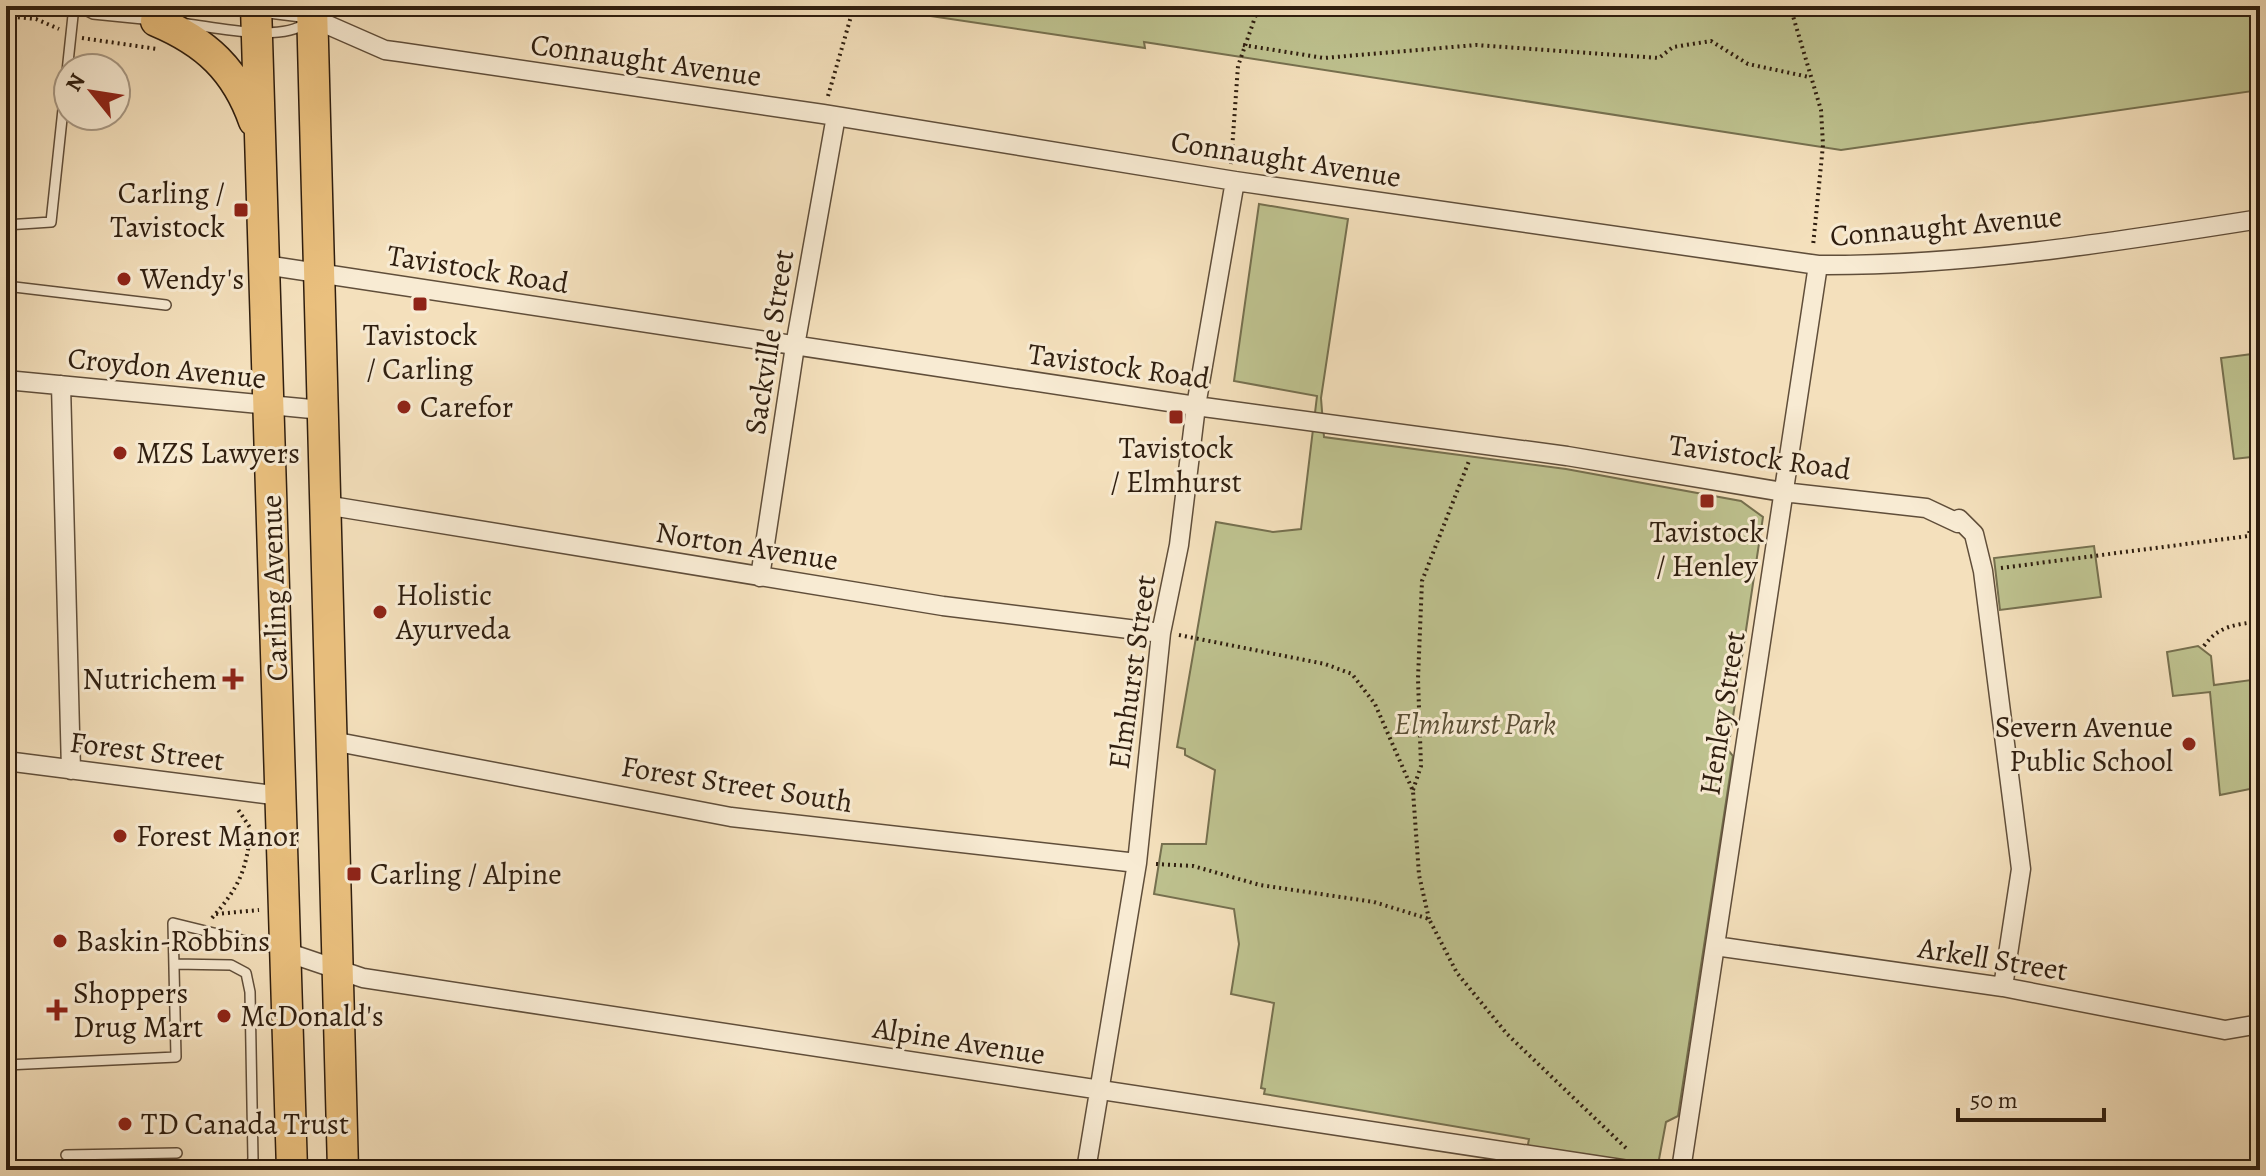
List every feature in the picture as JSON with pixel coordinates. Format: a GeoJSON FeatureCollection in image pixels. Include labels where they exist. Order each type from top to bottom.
{"type":"FeatureCollection","features":[{"type":"Feature","properties":{"kind":"main road","name":"Carling Avenue"},"geometry":{"type":"LineString","coordinates":[[312,12],[343,1170]]}},
{"type":"Feature","properties":{"kind":"main road","name":"Carling Avenue"},"geometry":{"type":"LineString","coordinates":[[257,16],[292,1170]]}},
{"type":"Feature","properties":{"kind":"main road"},"geometry":{"type":"LineString","coordinates":[[159,35],[196,40],[220,59],[242,91],[261,139]]}},
{"type":"Feature","properties":{"kind":"street","name":"Connaught Avenue"},"geometry":{"type":"LineString","coordinates":[[312,12],[385,50],[829,115],[1233,181],[1818,265],[1880,265],[1957,259],[2260,219]]}},
{"type":"Feature","properties":{"kind":"street","name":"Sackville Street"},"geometry":{"type":"LineString","coordinates":[[760,577],[829,115]]}},
{"type":"Feature","properties":{"kind":"street","name":"Elmhurst Street"},"geometry":{"type":"LineString","coordinates":[[1086,1170],[1137,863],[1161,633],[1179,545],[1196,406],[1233,181]]}},
{"type":"Feature","properties":{"kind":"street","name":"Tavistock Road"},"geometry":{"type":"LineString","coordinates":[[265,265],[1783,492],[1926,508],[1958,523],[1959,519],[1974,534],[1983,571]]}},
{"type":"Feature","properties":{"kind":"street","name":"Henley Street"},"geometry":{"type":"LineString","coordinates":[[1681,1170],[1818,265]]}},
{"type":"Feature","properties":{"kind":"street","name":"Croydon Avenue"},"geometry":{"type":"LineString","coordinates":[[6,380],[322,410]]}},
{"type":"Feature","properties":{"kind":"street"},"geometry":{"type":"LineString","coordinates":[[61,385],[71,770]]}},
{"type":"Feature","properties":{"kind":"street","name":"Norton Avenue"},"geometry":{"type":"LineString","coordinates":[[325,505],[943,606],[1161,633]]}},
{"type":"Feature","properties":{"kind":"street"},"geometry":{"type":"LineString","coordinates":[[1983,571],[2021,869],[2003,987]]}},
{"type":"Feature","properties":{"kind":"street","name":"Forest Street South"},"geometry":{"type":"LineString","coordinates":[[332,741],[731,817],[1137,863]]}},
{"type":"Feature","properties":{"kind":"street","name":"Forest Street"},"geometry":{"type":"LineString","coordinates":[[6,761],[281,796]]}},
{"type":"Feature","properties":{"kind":"street","name":"Arkell Street"},"geometry":{"type":"LineString","coordinates":[[1715,946],[2003,987],[2225,1030],[2260,1024]]}},
{"type":"Feature","properties":{"kind":"street","name":"Alpine Avenue"},"geometry":{"type":"LineString","coordinates":[[286,952],[336,971],[1099,1091],[1630,1162]]}},
{"type":"Feature","properties":{"kind":"lane"},"geometry":{"type":"LineString","coordinates":[[6,225],[51,222],[76,6],[159,35],[257,16],[312,12]]}},
{"type":"Feature","properties":{"kind":"lane"},"geometry":{"type":"LineString","coordinates":[[211,6],[298,29],[312,12]]}},
{"type":"Feature","properties":{"kind":"lane"},"geometry":{"type":"LineString","coordinates":[[6,286],[166,305]]}},
{"type":"Feature","properties":{"kind":"lane"},"geometry":{"type":"LineString","coordinates":[[6,1065],[176,1057],[173,923],[267,943],[286,952]]}},
{"type":"Feature","properties":{"kind":"lane"},"geometry":{"type":"LineString","coordinates":[[174,964],[231,965],[246,973],[250,992],[253,1086],[253,1159],[249,1170]]}},
{"type":"Feature","properties":{"kind":"lane"},"geometry":{"type":"LineString","coordinates":[[66,1155],[177,1153]]}},
{"type":"Feature","properties":{"kind":"path"},"geometry":{"type":"LineString","coordinates":[[829,115],[854,6]]}},
{"type":"Feature","properties":{"kind":"path"},"geometry":{"type":"LineString","coordinates":[[1233,181],[1238,66],[1259,6]]}},
{"type":"Feature","properties":{"kind":"path"},"geometry":{"type":"LineString","coordinates":[[1790,6],[1821,110],[1823,145],[1812,241],[1818,265]]}},
{"type":"Feature","properties":{"kind":"path"},"geometry":{"type":"LineString","coordinates":[[6,16],[36,19],[53,27]]}},
{"type":"Feature","properties":{"kind":"path"},"geometry":{"type":"LineString","coordinates":[[77,37],[159,35]]}},
{"type":"Feature","properties":{"kind":"path"},"geometry":{"type":"LineString","coordinates":[[1243,45],[1324,58],[1476,45],[1659,58],[1673,47],[1711,41],[1748,64],[1809,77]]}},
{"type":"Feature","properties":{"kind":"path"},"geometry":{"type":"LineString","coordinates":[[1413,791],[1421,766],[1418,679],[1422,581],[1476,444]]}},
{"type":"Feature","properties":{"kind":"path"},"geometry":{"type":"LineString","coordinates":[[1983,571],[2248,536],[2251,527],[2260,525]]}},
{"type":"Feature","properties":{"kind":"path"},"geometry":{"type":"LineString","coordinates":[[2204,646],[2214,632],[2225,627],[2260,621]]}},
{"type":"Feature","properties":{"kind":"path"},"geometry":{"type":"LineString","coordinates":[[1161,633],[1325,664],[1352,674],[1375,704],[1413,791],[1419,875],[1429,919],[1457,973],[1507,1034],[1630,1162]]}},
{"type":"Feature","properties":{"kind":"path"},"geometry":{"type":"LineString","coordinates":[[206,930],[239,886],[247,865],[251,829],[237,808]]}},
{"type":"Feature","properties":{"kind":"path"},"geometry":{"type":"LineString","coordinates":[[1137,863],[1193,866],[1260,885],[1374,902],[1429,919]]}},
{"type":"Feature","properties":{"kind":"path"},"geometry":{"type":"LineString","coordinates":[[215,915],[266,909]]}},
{"type":"Feature","properties":{"kind":"green space"},"geometry":{"type":"Polygon","coordinates":[[[2260,6],[2260,90],[1841,150],[1144,42],[1145,48],[870,7],[2260,6]]]}},
{"type":"Feature","properties":{"kind":"green space","name":"Elmhurst Park"},"geometry":{"type":"Polygon","coordinates":[[[1259,204],[1348,219],[1321,398],[1324,437],[1566,469],[1741,501],[1763,517],[1728,750],[1733,756],[1678,1116],[1666,1122],[1657,1170],[1523,1170],[1529,1139],[1264,1094],[1265,1089],[1261,1088],[1274,1003],[1231,994],[1239,944],[1234,909],[1154,894],[1162,844],[1206,844],[1215,770],[1185,755],[1185,749],[1177,747],[1216,522],[1273,532],[1301,529],[1317,396],[1234,381],[1259,204]]]}},
{"type":"Feature","properties":{"kind":"green space"},"geometry":{"type":"Polygon","coordinates":[[[2260,353],[2260,456],[2234,459],[2221,358],[2260,353]]]}},
{"type":"Feature","properties":{"kind":"green space"},"geometry":{"type":"Polygon","coordinates":[[[2094,546],[2101,597],[2000,610],[1994,558],[2094,546]]]}},
{"type":"Feature","properties":{"kind":"green space"},"geometry":{"type":"Polygon","coordinates":[[[2198,646],[2211,656],[2214,685],[2251,680],[2260,737],[2260,787],[2220,795],[2210,692],[2173,696],[2167,652],[2198,646]]]}},
{"type":"Feature","properties":{"kind":"place","name":"Carling / Tavistock"},"geometry":{"type":"Point","coordinates":[241,210]}},
{"type":"Feature","properties":{"kind":"place","name":"Wendy's"},"geometry":{"type":"Point","coordinates":[124,279]}},
{"type":"Feature","properties":{"kind":"place","name":"Tavistock / Carling"},"geometry":{"type":"Point","coordinates":[420,304]}},
{"type":"Feature","properties":{"kind":"place","name":"Carefor"},"geometry":{"type":"Point","coordinates":[404,407]}},
{"type":"Feature","properties":{"kind":"place","name":"Tavistock / Elmhurst"},"geometry":{"type":"Point","coordinates":[1176,417]}},
{"type":"Feature","properties":{"kind":"place","name":"MZS Lawyers"},"geometry":{"type":"Point","coordinates":[120,453]}},
{"type":"Feature","properties":{"kind":"place","name":"Tavistock / Henley"},"geometry":{"type":"Point","coordinates":[1707,501]}},
{"type":"Feature","properties":{"kind":"place","name":"Holistic Ayurveda"},"geometry":{"type":"Point","coordinates":[380,612]}},
{"type":"Feature","properties":{"kind":"place","name":"Nutrichem"},"geometry":{"type":"Point","coordinates":[233,679]}},
{"type":"Feature","properties":{"kind":"place","name":"Severn Avenue Public School"},"geometry":{"type":"Point","coordinates":[2189,744]}},
{"type":"Feature","properties":{"kind":"place","name":"Forest Manor"},"geometry":{"type":"Point","coordinates":[120,836]}},
{"type":"Feature","properties":{"kind":"place","name":"Carling / Alpine"},"geometry":{"type":"Point","coordinates":[354,874]}},
{"type":"Feature","properties":{"kind":"place","name":"Baskin-Robbins"},"geometry":{"type":"Point","coordinates":[60,941]}},
{"type":"Feature","properties":{"kind":"place","name":"Shoppers Drug Mart"},"geometry":{"type":"Point","coordinates":[57,1010]}},
{"type":"Feature","properties":{"kind":"place","name":"McDonald's"},"geometry":{"type":"Point","coordinates":[224,1016]}},
{"type":"Feature","properties":{"kind":"place","name":"TD Canada Trust"},"geometry":{"type":"Point","coordinates":[125,1124]}}]}
